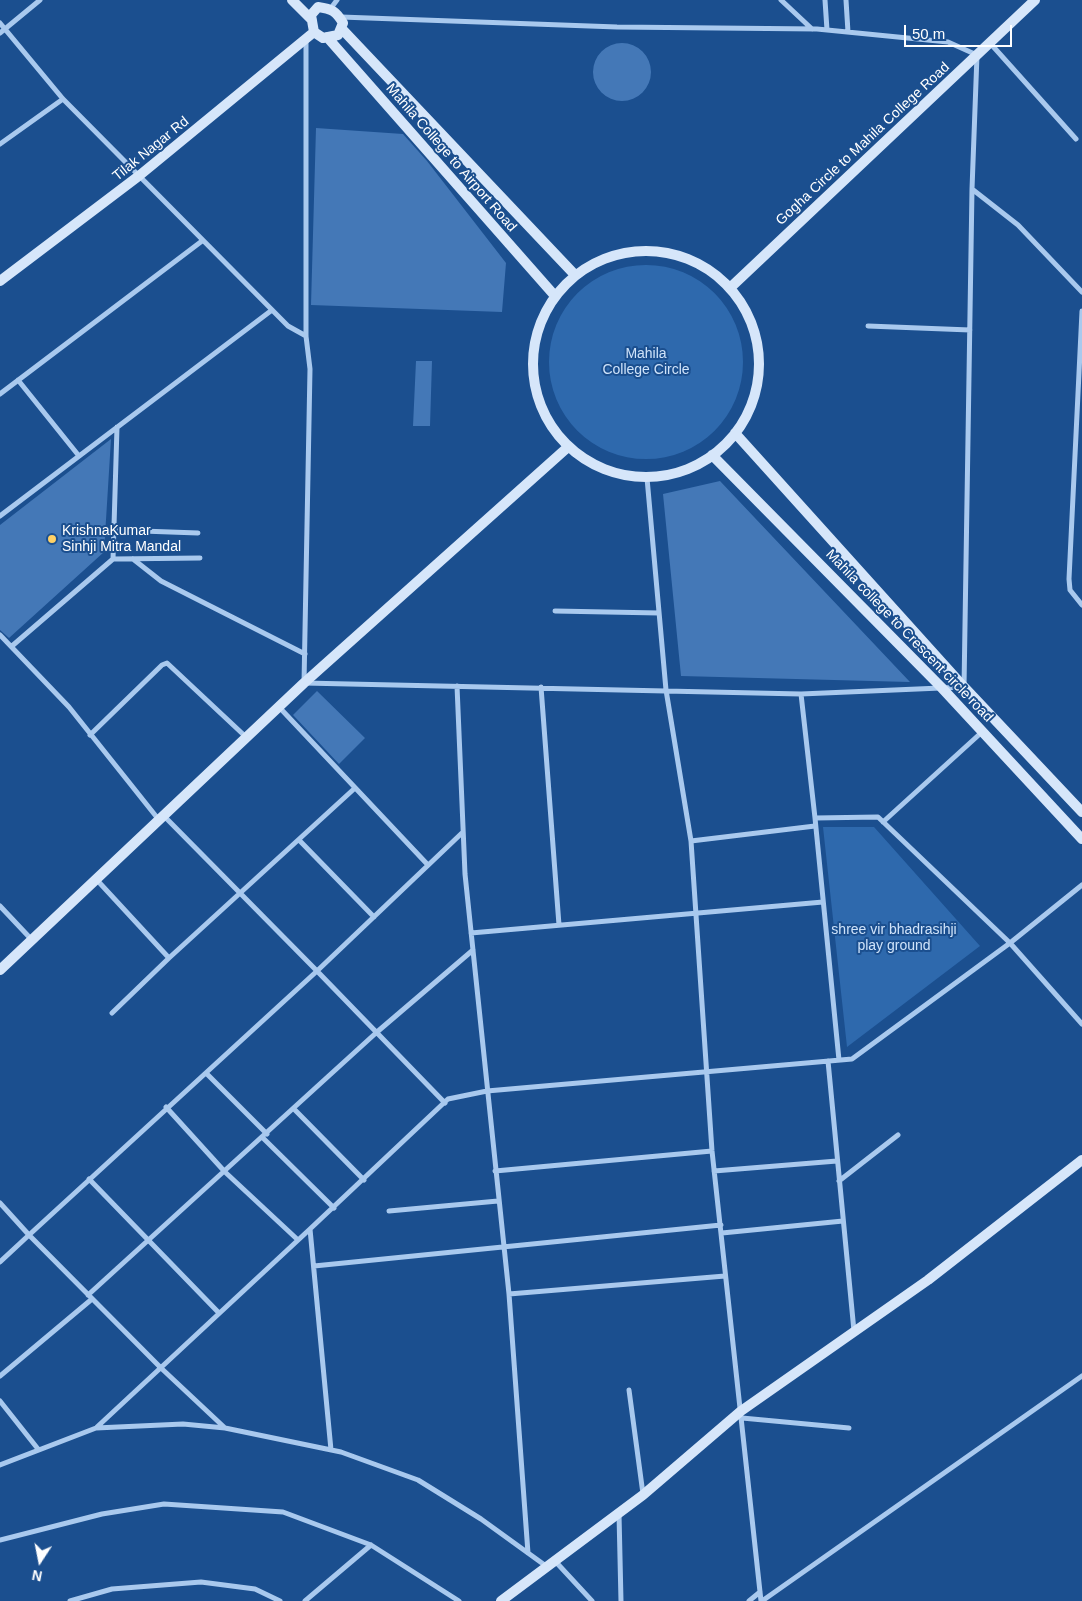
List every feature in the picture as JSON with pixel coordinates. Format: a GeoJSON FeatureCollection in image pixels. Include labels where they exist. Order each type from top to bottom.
{"type":"FeatureCollection","features":[{"type":"Feature","properties":{"kind":"main road"},"geometry":{"type":"LineString","coordinates":[[292,0],[312,20]]}},
{"type":"Feature","properties":{"kind":"main road","name":"Gogha Circle to Mahila College Road"},"geometry":{"type":"LineString","coordinates":[[731,287],[1036,0]]}},
{"type":"Feature","properties":{"kind":"main road"},"geometry":{"type":"LineString","coordinates":[[315,3],[334,4],[344,23],[338,34],[323,38],[314,32],[312,20],[315,3]]}},
{"type":"Feature","properties":{"kind":"main road","name":"Mahila College to Airport Road"},"geometry":{"type":"LineString","coordinates":[[341,28],[575,275]]}},
{"type":"Feature","properties":{"kind":"main road","name":"Tilak Nagar Rd"},"geometry":{"type":"LineString","coordinates":[[0,281],[140,175],[306,41],[314,32]]}},
{"type":"Feature","properties":{"kind":"main road","name":"Mahila College to Airport Road"},"geometry":{"type":"LineString","coordinates":[[327,37],[555,296]]}},
{"type":"Feature","properties":{"kind":"main road"},"geometry":{"type":"LineString","coordinates":[[631,250],[668,252],[702,264],[731,287],[751,318],[760,354],[757,390],[743,424],[719,452],[685,471],[647,478],[618,474],[591,464],[568,447],[545,418],[533,383],[532,347],[543,311],[565,282],[575,275],[595,261],[631,250]]}},
{"type":"Feature","properties":{"kind":"main road","name":"Mahila college to Crescent circle road"},"geometry":{"type":"LineString","coordinates":[[735,433],[964,687],[1082,812]]}},
{"type":"Feature","properties":{"kind":"main road"},"geometry":{"type":"LineString","coordinates":[[0,970],[304,683],[568,447]]}},
{"type":"Feature","properties":{"kind":"main road","name":"Mahila college to Crescent circle road"},"geometry":{"type":"LineString","coordinates":[[712,455],[941,687],[1082,839]]}},
{"type":"Feature","properties":{"kind":"main road"},"geometry":{"type":"LineString","coordinates":[[501,1601],[643,1495],[742,1415],[854,1331],[928,1280],[1082,1160]]}},
{"type":"Feature","properties":{"kind":"street"},"geometry":{"type":"LineString","coordinates":[[0,33],[40,0]]}},
{"type":"Feature","properties":{"kind":"street"},"geometry":{"type":"LineString","coordinates":[[781,0],[812,29]]}},
{"type":"Feature","properties":{"kind":"street"},"geometry":{"type":"LineString","coordinates":[[825,0],[827,30]]}},
{"type":"Feature","properties":{"kind":"street"},"geometry":{"type":"LineString","coordinates":[[846,0],[848,32]]}},
{"type":"Feature","properties":{"kind":"street"},"geometry":{"type":"LineString","coordinates":[[306,41],[306,336],[310,369],[304,683],[801,694],[964,687],[972,189],[977,55],[948,42],[812,29],[617,27],[340,17]]}},
{"type":"Feature","properties":{"kind":"street"},"geometry":{"type":"LineString","coordinates":[[0,23],[63,99],[288,326],[306,336]]}},
{"type":"Feature","properties":{"kind":"street"},"geometry":{"type":"LineString","coordinates":[[990,43],[1076,139]]}},
{"type":"Feature","properties":{"kind":"street"},"geometry":{"type":"LineString","coordinates":[[0,144],[63,99]]}},
{"type":"Feature","properties":{"kind":"street"},"geometry":{"type":"LineString","coordinates":[[972,189],[1018,225],[1082,292]]}},
{"type":"Feature","properties":{"kind":"street"},"geometry":{"type":"LineString","coordinates":[[0,394],[202,241]]}},
{"type":"Feature","properties":{"kind":"street"},"geometry":{"type":"LineString","coordinates":[[1077,287],[1082,282]]}},
{"type":"Feature","properties":{"kind":"street"},"geometry":{"type":"LineString","coordinates":[[0,516],[272,310]]}},
{"type":"Feature","properties":{"kind":"street"},"geometry":{"type":"LineString","coordinates":[[1082,311],[1068,579],[1070,590],[1082,605]]}},
{"type":"Feature","properties":{"kind":"street"},"geometry":{"type":"LineString","coordinates":[[868,326],[970,330]]}},
{"type":"Feature","properties":{"kind":"street"},"geometry":{"type":"LineString","coordinates":[[18,380],[79,456]]}},
{"type":"Feature","properties":{"kind":"street"},"geometry":{"type":"LineString","coordinates":[[113,559],[117,427]]}},
{"type":"Feature","properties":{"kind":"street"},"geometry":{"type":"LineString","coordinates":[[647,478],[666,690],[690,841],[708,1070],[712,1151],[762,1601],[1082,1376]]}},
{"type":"Feature","properties":{"kind":"street"},"geometry":{"type":"LineString","coordinates":[[114,530],[198,533]]}},
{"type":"Feature","properties":{"kind":"street"},"geometry":{"type":"LineString","coordinates":[[12,646],[113,559],[200,558]]}},
{"type":"Feature","properties":{"kind":"street"},"geometry":{"type":"LineString","coordinates":[[133,559],[161,581],[305,654]]}},
{"type":"Feature","properties":{"kind":"street"},"geometry":{"type":"LineString","coordinates":[[555,611],[659,613]]}},
{"type":"Feature","properties":{"kind":"street"},"geometry":{"type":"LineString","coordinates":[[0,635],[69,707],[90,735],[161,818],[242,894],[445,1103]]}},
{"type":"Feature","properties":{"kind":"street"},"geometry":{"type":"LineString","coordinates":[[90,735],[165,663],[170,664],[246,737]]}},
{"type":"Feature","properties":{"kind":"street"},"geometry":{"type":"LineString","coordinates":[[457,686],[471,933],[509,1294],[528,1553]]}},
{"type":"Feature","properties":{"kind":"street"},"geometry":{"type":"LineString","coordinates":[[541,687],[559,925]]}},
{"type":"Feature","properties":{"kind":"street"},"geometry":{"type":"LineString","coordinates":[[801,694],[839,1060]]}},
{"type":"Feature","properties":{"kind":"street"},"geometry":{"type":"LineString","coordinates":[[279,707],[428,865]]}},
{"type":"Feature","properties":{"kind":"street"},"geometry":{"type":"LineString","coordinates":[[882,822],[983,732]]}},
{"type":"Feature","properties":{"kind":"street"},"geometry":{"type":"LineString","coordinates":[[112,1013],[169,958],[242,894],[355,788]]}},
{"type":"Feature","properties":{"kind":"street"},"geometry":{"type":"LineString","coordinates":[[815,818],[878,817],[1010,943],[1082,1024]]}},
{"type":"Feature","properties":{"kind":"street"},"geometry":{"type":"LineString","coordinates":[[690,841],[815,826]]}},
{"type":"Feature","properties":{"kind":"street"},"geometry":{"type":"LineString","coordinates":[[0,1262],[166,1107],[206,1073],[317,971],[464,832]]}},
{"type":"Feature","properties":{"kind":"street"},"geometry":{"type":"LineString","coordinates":[[299,840],[374,917]]}},
{"type":"Feature","properties":{"kind":"street"},"geometry":{"type":"LineString","coordinates":[[96,879],[169,958]]}},
{"type":"Feature","properties":{"kind":"street"},"geometry":{"type":"LineString","coordinates":[[96,1428],[364,1180],[448,1099],[487,1091],[708,1070],[852,1059],[1010,943],[1082,884]]}},
{"type":"Feature","properties":{"kind":"street"},"geometry":{"type":"LineString","coordinates":[[471,933],[823,902]]}},
{"type":"Feature","properties":{"kind":"street"},"geometry":{"type":"LineString","coordinates":[[0,906],[32,940]]}},
{"type":"Feature","properties":{"kind":"street"},"geometry":{"type":"LineString","coordinates":[[0,1376],[90,1297],[148,1240],[226,1172],[377,1032],[473,950]]}},
{"type":"Feature","properties":{"kind":"street"},"geometry":{"type":"LineString","coordinates":[[828,1061],[854,1331]]}},
{"type":"Feature","properties":{"kind":"street"},"geometry":{"type":"LineString","coordinates":[[206,1073],[334,1208]]}},
{"type":"Feature","properties":{"kind":"street"},"geometry":{"type":"LineString","coordinates":[[166,1107],[226,1172],[298,1240]]}},
{"type":"Feature","properties":{"kind":"street"},"geometry":{"type":"LineString","coordinates":[[294,1109],[364,1180]]}},
{"type":"Feature","properties":{"kind":"street"},"geometry":{"type":"LineString","coordinates":[[839,1181],[898,1136]]}},
{"type":"Feature","properties":{"kind":"street"},"geometry":{"type":"LineString","coordinates":[[495,1170],[712,1151]]}},
{"type":"Feature","properties":{"kind":"street"},"geometry":{"type":"LineString","coordinates":[[714,1170],[837,1161]]}},
{"type":"Feature","properties":{"kind":"street"},"geometry":{"type":"LineString","coordinates":[[89,1179],[219,1313]]}},
{"type":"Feature","properties":{"kind":"street"},"geometry":{"type":"LineString","coordinates":[[389,1211],[498,1201]]}},
{"type":"Feature","properties":{"kind":"street"},"geometry":{"type":"LineString","coordinates":[[0,1203],[90,1297],[161,1368],[225,1428]]}},
{"type":"Feature","properties":{"kind":"street"},"geometry":{"type":"LineString","coordinates":[[722,1233],[843,1221]]}},
{"type":"Feature","properties":{"kind":"street"},"geometry":{"type":"LineString","coordinates":[[314,1266],[721,1225]]}},
{"type":"Feature","properties":{"kind":"street"},"geometry":{"type":"LineString","coordinates":[[310,1229],[331,1450]]}},
{"type":"Feature","properties":{"kind":"street"},"geometry":{"type":"LineString","coordinates":[[509,1294],[726,1276]]}},
{"type":"Feature","properties":{"kind":"street"},"geometry":{"type":"LineString","coordinates":[[630,1390],[643,1495]]}},
{"type":"Feature","properties":{"kind":"street"},"geometry":{"type":"LineString","coordinates":[[0,1401],[38,1449]]}},
{"type":"Feature","properties":{"kind":"street"},"geometry":{"type":"LineString","coordinates":[[742,1415],[849,1428]]}},
{"type":"Feature","properties":{"kind":"street"},"geometry":{"type":"LineString","coordinates":[[0,1465],[96,1428],[183,1424],[225,1428],[331,1450],[418,1480],[481,1519],[528,1553],[551,1563],[592,1601]]}},
{"type":"Feature","properties":{"kind":"street"},"geometry":{"type":"LineString","coordinates":[[0,1540],[102,1514],[164,1504],[283,1512],[371,1545],[459,1601]]}},
{"type":"Feature","properties":{"kind":"street"},"geometry":{"type":"LineString","coordinates":[[620,1512],[622,1601]]}},
{"type":"Feature","properties":{"kind":"street"},"geometry":{"type":"LineString","coordinates":[[305,1601],[371,1545]]}},
{"type":"Feature","properties":{"kind":"street"},"geometry":{"type":"LineString","coordinates":[[70,1601],[112,1589],[201,1582],[255,1589],[280,1601]]}},
{"type":"Feature","properties":{"kind":"street"},"geometry":{"type":"LineString","coordinates":[[748,1601],[760,1592]]}},
{"type":"Feature","properties":{"kind":"green space","name":"Mahila College Circle"},"geometry":{"type":"Polygon","coordinates":[[[636,265],[656,265],[692,276],[715,293],[727,308],[736,325],[743,352],[743,372],[736,399],[727,416],[715,431],[700,443],[683,452],[656,459],[636,459],[600,448],[584,437],[571,424],[560,408],[553,390],[549,372],[549,352],[560,316],[571,300],[584,287],[600,276],[618,269],[636,265]]]}},
{"type":"Feature","properties":{"kind":"green space","name":"shree vir bhadrasihji play ground"},"geometry":{"type":"Polygon","coordinates":[[[823,827],[874,827],[980,946],[847,1047],[823,827]]]}},
{"type":"Feature","properties":{"kind":"building"},"geometry":{"type":"Polygon","coordinates":[[[616,43],[628,43],[643,51],[651,66],[651,78],[643,93],[628,101],[616,101],[601,93],[593,78],[593,66],[601,51],[616,43]]]}},
{"type":"Feature","properties":{"kind":"building"},"geometry":{"type":"Polygon","coordinates":[[[316,128],[403,134],[427,161],[506,263],[502,312],[311,305],[316,128]]]}},
{"type":"Feature","properties":{"kind":"building"},"geometry":{"type":"Polygon","coordinates":[[[416,361],[432,361],[430,426],[413,426],[416,361]]]}},
{"type":"Feature","properties":{"kind":"building","name":"KrishnaKumar Sinhji Mitra Mandal"},"geometry":{"type":"Polygon","coordinates":[[[111,439],[104,552],[9,638],[0,630],[0,525],[111,439]]]}},
{"type":"Feature","properties":{"kind":"building"},"geometry":{"type":"Polygon","coordinates":[[[720,481],[910,682],[681,676],[663,494],[720,481]]]}},
{"type":"Feature","properties":{"kind":"building"},"geometry":{"type":"Polygon","coordinates":[[[317,691],[365,738],[339,764],[293,715],[317,691]]]}},
{"type":"Feature","properties":{"kind":"place","name":"KrishnaKumar Sinhji Mitra Mandal"},"geometry":{"type":"Point","coordinates":[52,539]}}]}
